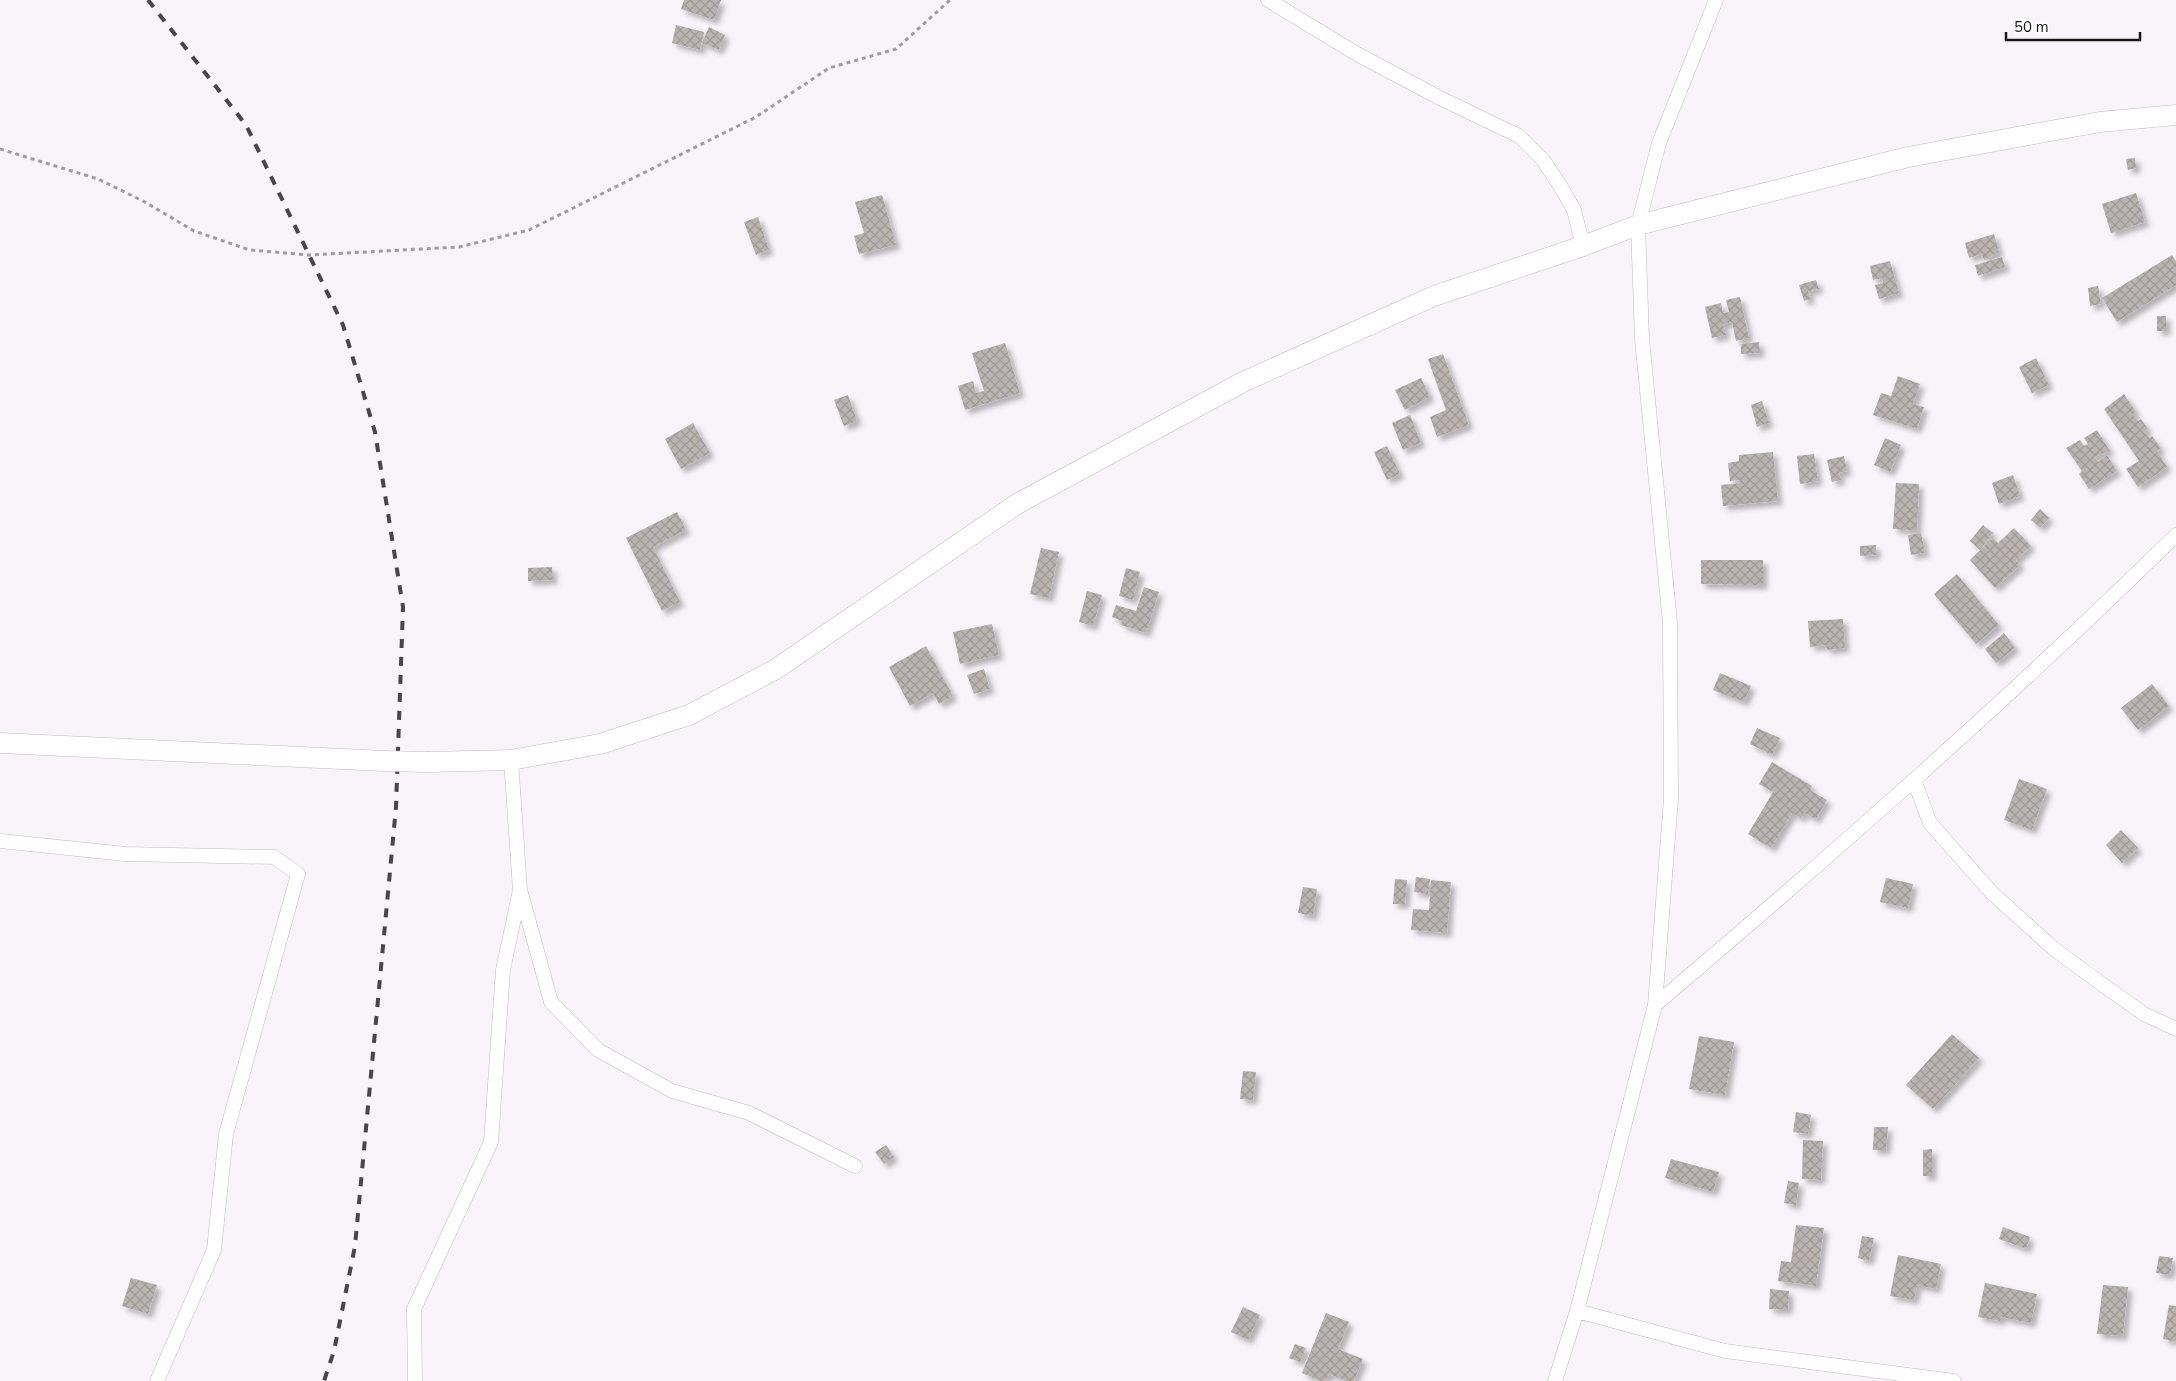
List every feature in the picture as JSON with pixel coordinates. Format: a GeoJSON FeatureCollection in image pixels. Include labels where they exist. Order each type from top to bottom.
{"type":"FeatureCollection","features":[{"type":"Feature","properties":{"kind":"main road"},"geometry":{"type":"LineString","coordinates":[[0,743],[428,762],[511,760],[600,744],[689,715],[776,669],[1017,504],[1242,382],[1434,296],[1583,246],[1638,225],[1908,157],[2100,122],[2176,116]]}},
{"type":"Feature","properties":{"kind":"street"},"geometry":{"type":"LineString","coordinates":[[1268,0],[1357,54],[1440,98],[1519,136],[1543,160],[1574,210],[1583,246]]}},
{"type":"Feature","properties":{"kind":"street"},"geometry":{"type":"LineString","coordinates":[[1555,1381],[1577,1310],[1656,1005],[1671,799],[1670,623],[1642,339],[1638,225],[1659,143],[1716,0]]}},
{"type":"Feature","properties":{"kind":"street"},"geometry":{"type":"LineString","coordinates":[[1656,1005],[1823,863],[2086,623],[2176,535]]}},
{"type":"Feature","properties":{"kind":"street"},"geometry":{"type":"LineString","coordinates":[[511,760],[520,890],[551,1002],[598,1050],[672,1091],[749,1113],[855,1166]]}},
{"type":"Feature","properties":{"kind":"street"},"geometry":{"type":"LineString","coordinates":[[1914,780],[1930,823],[1992,893],[2054,948],[2144,1014],[2176,1029]]}},
{"type":"Feature","properties":{"kind":"street"},"geometry":{"type":"LineString","coordinates":[[0,841],[125,854],[274,857],[298,874],[226,1134],[214,1250],[157,1381]]}},
{"type":"Feature","properties":{"kind":"street"},"geometry":{"type":"LineString","coordinates":[[415,1381],[414,1309],[491,1142],[503,970],[520,890]]}},
{"type":"Feature","properties":{"kind":"street"},"geometry":{"type":"LineString","coordinates":[[1577,1310],[1725,1351],[1954,1381]]}},
{"type":"Feature","properties":{"kind":"path"},"geometry":{"type":"LineString","coordinates":[[0,149],[98,179],[145,202],[194,231],[250,250],[309,255],[459,247],[529,230],[756,117],[829,68],[896,49],[950,0]]}},
{"type":"Feature","properties":{"kind":"building"},"geometry":{"type":"Polygon","coordinates":[[[684,0],[721,0],[714,20],[681,9],[684,0]]]}},
{"type":"Feature","properties":{"kind":"building"},"geometry":{"type":"Polygon","coordinates":[[[676,25],[704,32],[700,50],[672,43],[676,25]]]}},
{"type":"Feature","properties":{"kind":"building"},"geometry":{"type":"Polygon","coordinates":[[[709,27],[725,35],[719,50],[702,43],[709,27]]]}},
{"type":"Feature","properties":{"kind":"building"},"geometry":{"type":"Polygon","coordinates":[[[2135,158],[2136,168],[2128,170],[2126,159],[2135,158]]]}},
{"type":"Feature","properties":{"kind":"building"},"geometry":{"type":"Polygon","coordinates":[[[2136,193],[2145,222],[2111,233],[2102,204],[2136,193]]]}},
{"type":"Feature","properties":{"kind":"building"},"geometry":{"type":"Polygon","coordinates":[[[882,195],[896,245],[859,254],[854,236],[864,233],[855,202],[882,195]]]}},
{"type":"Feature","properties":{"kind":"building"},"geometry":{"type":"Polygon","coordinates":[[[758,217],[769,250],[756,255],[744,222],[758,217]]]}},
{"type":"Feature","properties":{"kind":"building"},"geometry":{"type":"Polygon","coordinates":[[[1994,234],[1999,252],[1984,260],[1982,254],[1969,258],[1965,243],[1994,234]]]}},
{"type":"Feature","properties":{"kind":"building"},"geometry":{"type":"Polygon","coordinates":[[[2172,255],[2176,261],[2176,285],[2117,322],[2102,298],[2172,255]]]}},
{"type":"Feature","properties":{"kind":"building"},"geometry":{"type":"Polygon","coordinates":[[[2002,257],[2005,267],[1978,276],[1975,265],[2002,257]]]}},
{"type":"Feature","properties":{"kind":"building"},"geometry":{"type":"Polygon","coordinates":[[[1890,261],[1899,293],[1879,299],[1875,285],[1883,283],[1882,278],[1873,280],[1870,266],[1890,261]]]}},
{"type":"Feature","properties":{"kind":"building"},"geometry":{"type":"Polygon","coordinates":[[[1816,280],[1819,289],[1808,291],[1811,299],[1804,301],[1799,285],[1816,280]]]}},
{"type":"Feature","properties":{"kind":"building"},"geometry":{"type":"Polygon","coordinates":[[[2098,286],[2101,304],[2090,306],[2088,288],[2098,286]]]}},
{"type":"Feature","properties":{"kind":"building"},"geometry":{"type":"Polygon","coordinates":[[[1740,297],[1749,338],[1736,341],[1732,322],[1723,324],[1726,335],[1712,338],[1705,307],[1721,303],[1723,313],[1729,312],[1726,300],[1740,297]]]}},
{"type":"Feature","properties":{"kind":"building"},"geometry":{"type":"Polygon","coordinates":[[[2157,316],[2166,316],[2166,331],[2157,331],[2157,316]]]}},
{"type":"Feature","properties":{"kind":"building"},"geometry":{"type":"Polygon","coordinates":[[[1759,342],[1760,353],[1741,354],[1741,344],[1759,342]]]}},
{"type":"Feature","properties":{"kind":"building"},"geometry":{"type":"Polygon","coordinates":[[[1005,343],[1020,393],[965,410],[958,386],[973,381],[976,393],[984,391],[972,353],[1005,343]]]}},
{"type":"Feature","properties":{"kind":"building"},"geometry":{"type":"Polygon","coordinates":[[[1443,354],[1469,425],[1437,437],[1430,417],[1446,410],[1428,359],[1443,354]]]}},
{"type":"Feature","properties":{"kind":"building"},"geometry":{"type":"Polygon","coordinates":[[[2036,358],[2049,385],[2032,393],[2019,367],[2036,358]]]}},
{"type":"Feature","properties":{"kind":"building"},"geometry":{"type":"Polygon","coordinates":[[[1898,376],[1920,384],[1913,404],[1924,407],[1917,429],[1873,415],[1881,393],[1891,396],[1898,376]]]}},
{"type":"Feature","properties":{"kind":"building"},"geometry":{"type":"Polygon","coordinates":[[[1421,378],[1430,397],[1405,410],[1395,390],[1421,378]]]}},
{"type":"Feature","properties":{"kind":"building"},"geometry":{"type":"Polygon","coordinates":[[[2124,394],[2136,412],[2133,414],[2138,421],[2141,419],[2148,429],[2144,432],[2149,438],[2152,436],[2161,448],[2157,451],[2167,467],[2138,487],[2126,469],[2139,461],[2104,409],[2124,394]]]}},
{"type":"Feature","properties":{"kind":"building"},"geometry":{"type":"Polygon","coordinates":[[[848,395],[857,421],[844,426],[834,400],[848,395]]]}},
{"type":"Feature","properties":{"kind":"building"},"geometry":{"type":"Polygon","coordinates":[[[1762,401],[1769,423],[1757,427],[1751,405],[1762,401]]]}},
{"type":"Feature","properties":{"kind":"building"},"geometry":{"type":"Polygon","coordinates":[[[1410,415],[1421,443],[1403,450],[1392,423],[1410,415]]]}},
{"type":"Feature","properties":{"kind":"building"},"geometry":{"type":"Polygon","coordinates":[[[693,423],[710,453],[681,469],[665,439],[693,423]]]}},
{"type":"Feature","properties":{"kind":"building"},"geometry":{"type":"Polygon","coordinates":[[[2097,430],[2110,451],[2095,457],[2098,462],[2107,455],[2117,471],[2089,489],[2079,474],[2082,471],[2066,448],[2080,440],[2084,446],[2088,444],[2084,438],[2097,430]]]}},
{"type":"Feature","properties":{"kind":"building"},"geometry":{"type":"Polygon","coordinates":[[[1885,438],[1901,445],[1890,472],[1874,465],[1885,438]]]}},
{"type":"Feature","properties":{"kind":"building"},"geometry":{"type":"Polygon","coordinates":[[[1387,446],[1400,474],[1387,480],[1374,452],[1387,446]]]}},
{"type":"Feature","properties":{"kind":"building"},"geometry":{"type":"Polygon","coordinates":[[[1773,452],[1778,501],[1723,506],[1721,485],[1740,483],[1740,480],[1730,481],[1728,463],[1739,461],[1739,455],[1773,452]]]}},
{"type":"Feature","properties":{"kind":"building"},"geometry":{"type":"Polygon","coordinates":[[[1814,454],[1818,481],[1800,484],[1797,456],[1814,454]]]}},
{"type":"Feature","properties":{"kind":"building"},"geometry":{"type":"Polygon","coordinates":[[[1844,456],[1847,471],[1839,473],[1841,480],[1832,482],[1827,460],[1844,456]]]}},
{"type":"Feature","properties":{"kind":"building"},"geometry":{"type":"Polygon","coordinates":[[[2013,475],[2020,496],[1999,504],[1992,483],[2013,475]]]}},
{"type":"Feature","properties":{"kind":"building"},"geometry":{"type":"Polygon","coordinates":[[[1896,483],[1919,484],[1917,531],[1893,529],[1896,483]]]}},
{"type":"Feature","properties":{"kind":"building"},"geometry":{"type":"Polygon","coordinates":[[[2040,509],[2049,518],[2040,528],[2031,520],[2040,509]]]}},
{"type":"Feature","properties":{"kind":"building"},"geometry":{"type":"Polygon","coordinates":[[[677,512],[686,530],[653,547],[680,602],[662,611],[626,538],[677,512]]]}},
{"type":"Feature","properties":{"kind":"building"},"geometry":{"type":"Polygon","coordinates":[[[1983,525],[1993,533],[1980,550],[1970,541],[1983,525]]]}},
{"type":"Feature","properties":{"kind":"building"},"geometry":{"type":"Polygon","coordinates":[[[2014,528],[2031,546],[2016,560],[2020,565],[1995,588],[1970,560],[1993,538],[1998,543],[2014,528]]]}},
{"type":"Feature","properties":{"kind":"building"},"geometry":{"type":"Polygon","coordinates":[[[1921,533],[1925,553],[1911,555],[1908,535],[1921,533]]]}},
{"type":"Feature","properties":{"kind":"building"},"geometry":{"type":"Polygon","coordinates":[[[1876,545],[1876,555],[1860,556],[1860,546],[1876,545]]]}},
{"type":"Feature","properties":{"kind":"building"},"geometry":{"type":"Polygon","coordinates":[[[1041,548],[1059,552],[1049,598],[1030,594],[1041,548]]]}},
{"type":"Feature","properties":{"kind":"building"},"geometry":{"type":"Polygon","coordinates":[[[1701,560],[1763,560],[1763,585],[1701,584],[1701,560]]]}},
{"type":"Feature","properties":{"kind":"building"},"geometry":{"type":"Polygon","coordinates":[[[552,567],[553,580],[528,581],[528,568],[552,567]]]}},
{"type":"Feature","properties":{"kind":"building"},"geometry":{"type":"Polygon","coordinates":[[[1126,568],[1140,572],[1133,600],[1119,596],[1126,568]]]}},
{"type":"Feature","properties":{"kind":"building"},"geometry":{"type":"Polygon","coordinates":[[[1957,574],[1999,625],[1976,644],[1934,594],[1957,574]]]}},
{"type":"Feature","properties":{"kind":"building"},"geometry":{"type":"Polygon","coordinates":[[[1144,587],[1159,592],[1146,633],[1121,625],[1122,621],[1112,617],[1116,605],[1136,611],[1144,587]]]}},
{"type":"Feature","properties":{"kind":"building"},"geometry":{"type":"Polygon","coordinates":[[[1087,591],[1102,595],[1093,626],[1079,622],[1087,591]]]}},
{"type":"Feature","properties":{"kind":"building"},"geometry":{"type":"Polygon","coordinates":[[[1843,619],[1845,648],[1827,650],[1826,645],[1810,647],[1808,621],[1843,619]]]}},
{"type":"Feature","properties":{"kind":"building"},"geometry":{"type":"Polygon","coordinates":[[[992,624],[999,655],[960,664],[953,632],[992,624]]]}},
{"type":"Feature","properties":{"kind":"building"},"geometry":{"type":"Polygon","coordinates":[[[2004,633],[2015,648],[1996,663],[1985,649],[2004,633]]]}},
{"type":"Feature","properties":{"kind":"building"},"geometry":{"type":"Polygon","coordinates":[[[926,646],[953,696],[939,704],[933,693],[910,706],[889,667],[926,646]]]}},
{"type":"Feature","properties":{"kind":"building"},"geometry":{"type":"Polygon","coordinates":[[[984,669],[990,689],[974,694],[967,675],[984,669]]]}},
{"type":"Feature","properties":{"kind":"building"},"geometry":{"type":"Polygon","coordinates":[[[1720,673],[1751,686],[1744,702],[1713,690],[1720,673]]]}},
{"type":"Feature","properties":{"kind":"building"},"geometry":{"type":"Polygon","coordinates":[[[2152,684],[2169,706],[2138,730],[2121,708],[2152,684]]]}},
{"type":"Feature","properties":{"kind":"building"},"geometry":{"type":"Polygon","coordinates":[[[1757,728],[1780,738],[1772,755],[1750,744],[1757,728]]]}},
{"type":"Feature","properties":{"kind":"building"},"geometry":{"type":"Polygon","coordinates":[[[1772,762],[1812,786],[1810,790],[1827,800],[1816,819],[1804,813],[1801,818],[1792,813],[1771,848],[1748,834],[1773,792],[1759,784],[1772,762]]]}},
{"type":"Feature","properties":{"kind":"building"},"geometry":{"type":"Polygon","coordinates":[[[2019,779],[2047,789],[2032,830],[2004,820],[2019,779]]]}},
{"type":"Feature","properties":{"kind":"building"},"geometry":{"type":"Polygon","coordinates":[[[2121,830],[2138,848],[2122,863],[2106,845],[2121,830]]]}},
{"type":"Feature","properties":{"kind":"building"},"geometry":{"type":"Polygon","coordinates":[[[1416,877],[1430,879],[1428,894],[1414,892],[1416,877]]]}},
{"type":"Feature","properties":{"kind":"building"},"geometry":{"type":"Polygon","coordinates":[[[1886,878],[1913,884],[1908,908],[1880,902],[1886,878]]]}},
{"type":"Feature","properties":{"kind":"building"},"geometry":{"type":"Polygon","coordinates":[[[1395,879],[1407,880],[1405,904],[1393,904],[1395,879]]]}},
{"type":"Feature","properties":{"kind":"building"},"geometry":{"type":"Polygon","coordinates":[[[1431,880],[1451,882],[1447,933],[1411,930],[1413,909],[1429,910],[1431,880]]]}},
{"type":"Feature","properties":{"kind":"building"},"geometry":{"type":"Polygon","coordinates":[[[1303,887],[1317,889],[1313,916],[1298,913],[1303,887]]]}},
{"type":"Feature","properties":{"kind":"building"},"geometry":{"type":"Polygon","coordinates":[[[1952,1034],[1979,1058],[1933,1109],[1906,1085],[1952,1034]]]}},
{"type":"Feature","properties":{"kind":"building"},"geometry":{"type":"Polygon","coordinates":[[[1699,1036],[1734,1042],[1725,1095],[1689,1089],[1699,1036]]]}},
{"type":"Feature","properties":{"kind":"building"},"geometry":{"type":"Polygon","coordinates":[[[1243,1071],[1256,1072],[1253,1100],[1240,1099],[1243,1071]]]}},
{"type":"Feature","properties":{"kind":"building"},"geometry":{"type":"Polygon","coordinates":[[[1796,1112],[1811,1115],[1808,1134],[1793,1132],[1796,1112]]]}},
{"type":"Feature","properties":{"kind":"building"},"geometry":{"type":"Polygon","coordinates":[[[1874,1127],[1888,1127],[1886,1150],[1873,1150],[1874,1127]]]}},
{"type":"Feature","properties":{"kind":"building"},"geometry":{"type":"Polygon","coordinates":[[[1803,1140],[1823,1141],[1821,1180],[1802,1179],[1803,1140]]]}},
{"type":"Feature","properties":{"kind":"building"},"geometry":{"type":"Polygon","coordinates":[[[886,1145],[894,1157],[884,1164],[875,1152],[886,1145]]]}},
{"type":"Feature","properties":{"kind":"building"},"geometry":{"type":"Polygon","coordinates":[[[1932,1149],[1932,1176],[1923,1176],[1923,1150],[1932,1149]]]}},
{"type":"Feature","properties":{"kind":"building"},"geometry":{"type":"Polygon","coordinates":[[[1671,1159],[1719,1172],[1713,1192],[1665,1178],[1671,1159]]]}},
{"type":"Feature","properties":{"kind":"building"},"geometry":{"type":"Polygon","coordinates":[[[1788,1181],[1799,1183],[1796,1205],[1784,1203],[1788,1181]]]}},
{"type":"Feature","properties":{"kind":"building"},"geometry":{"type":"Polygon","coordinates":[[[1796,1225],[1824,1228],[1816,1286],[1778,1281],[1781,1261],[1791,1262],[1796,1225]]]}},
{"type":"Feature","properties":{"kind":"building"},"geometry":{"type":"Polygon","coordinates":[[[2003,1227],[2030,1237],[2026,1249],[1999,1239],[2003,1227]]]}},
{"type":"Feature","properties":{"kind":"building"},"geometry":{"type":"Polygon","coordinates":[[[1862,1236],[1874,1238],[1869,1261],[1858,1258],[1862,1236]]]}},
{"type":"Feature","properties":{"kind":"building"},"geometry":{"type":"Polygon","coordinates":[[[1898,1255],[1941,1264],[1936,1289],[1917,1285],[1914,1300],[1890,1296],[1898,1255]]]}},
{"type":"Feature","properties":{"kind":"building"},"geometry":{"type":"Polygon","coordinates":[[[2159,1256],[2173,1258],[2170,1275],[2156,1273],[2159,1256]]]}},
{"type":"Feature","properties":{"kind":"building"},"geometry":{"type":"Polygon","coordinates":[[[131,1278],[157,1285],[148,1314],[122,1306],[131,1278]]]}},
{"type":"Feature","properties":{"kind":"building"},"geometry":{"type":"Polygon","coordinates":[[[1985,1283],[2037,1294],[2031,1323],[2001,1317],[2000,1321],[1978,1317],[1985,1283]]]}},
{"type":"Feature","properties":{"kind":"building"},"geometry":{"type":"Polygon","coordinates":[[[2103,1285],[2128,1287],[2123,1336],[2097,1334],[2103,1285]]]}},
{"type":"Feature","properties":{"kind":"building"},"geometry":{"type":"Polygon","coordinates":[[[1770,1289],[1789,1291],[1788,1310],[1769,1309],[1770,1289]]]}},
{"type":"Feature","properties":{"kind":"building"},"geometry":{"type":"Polygon","coordinates":[[[2169,1305],[2176,1306],[2176,1342],[2163,1339],[2169,1305]]]}},
{"type":"Feature","properties":{"kind":"building"},"geometry":{"type":"Polygon","coordinates":[[[1243,1307],[1260,1315],[1248,1340],[1231,1332],[1243,1307]]]}},
{"type":"Feature","properties":{"kind":"building"},"geometry":{"type":"Polygon","coordinates":[[[1326,1313],[1349,1322],[1338,1349],[1363,1359],[1354,1381],[1347,1381],[1329,1374],[1326,1381],[1321,1381],[1302,1373],[1326,1313]]]}},
{"type":"Feature","properties":{"kind":"building"},"geometry":{"type":"Polygon","coordinates":[[[1295,1344],[1306,1348],[1300,1362],[1289,1358],[1295,1344]]]}},
{"type":"Feature","properties":{"kind":"railway"},"geometry":{"type":"LineString","coordinates":[[148,0],[246,125],[343,325],[375,432],[403,607],[396,807],[355,1246],[334,1351],[324,1381]]}}]}
